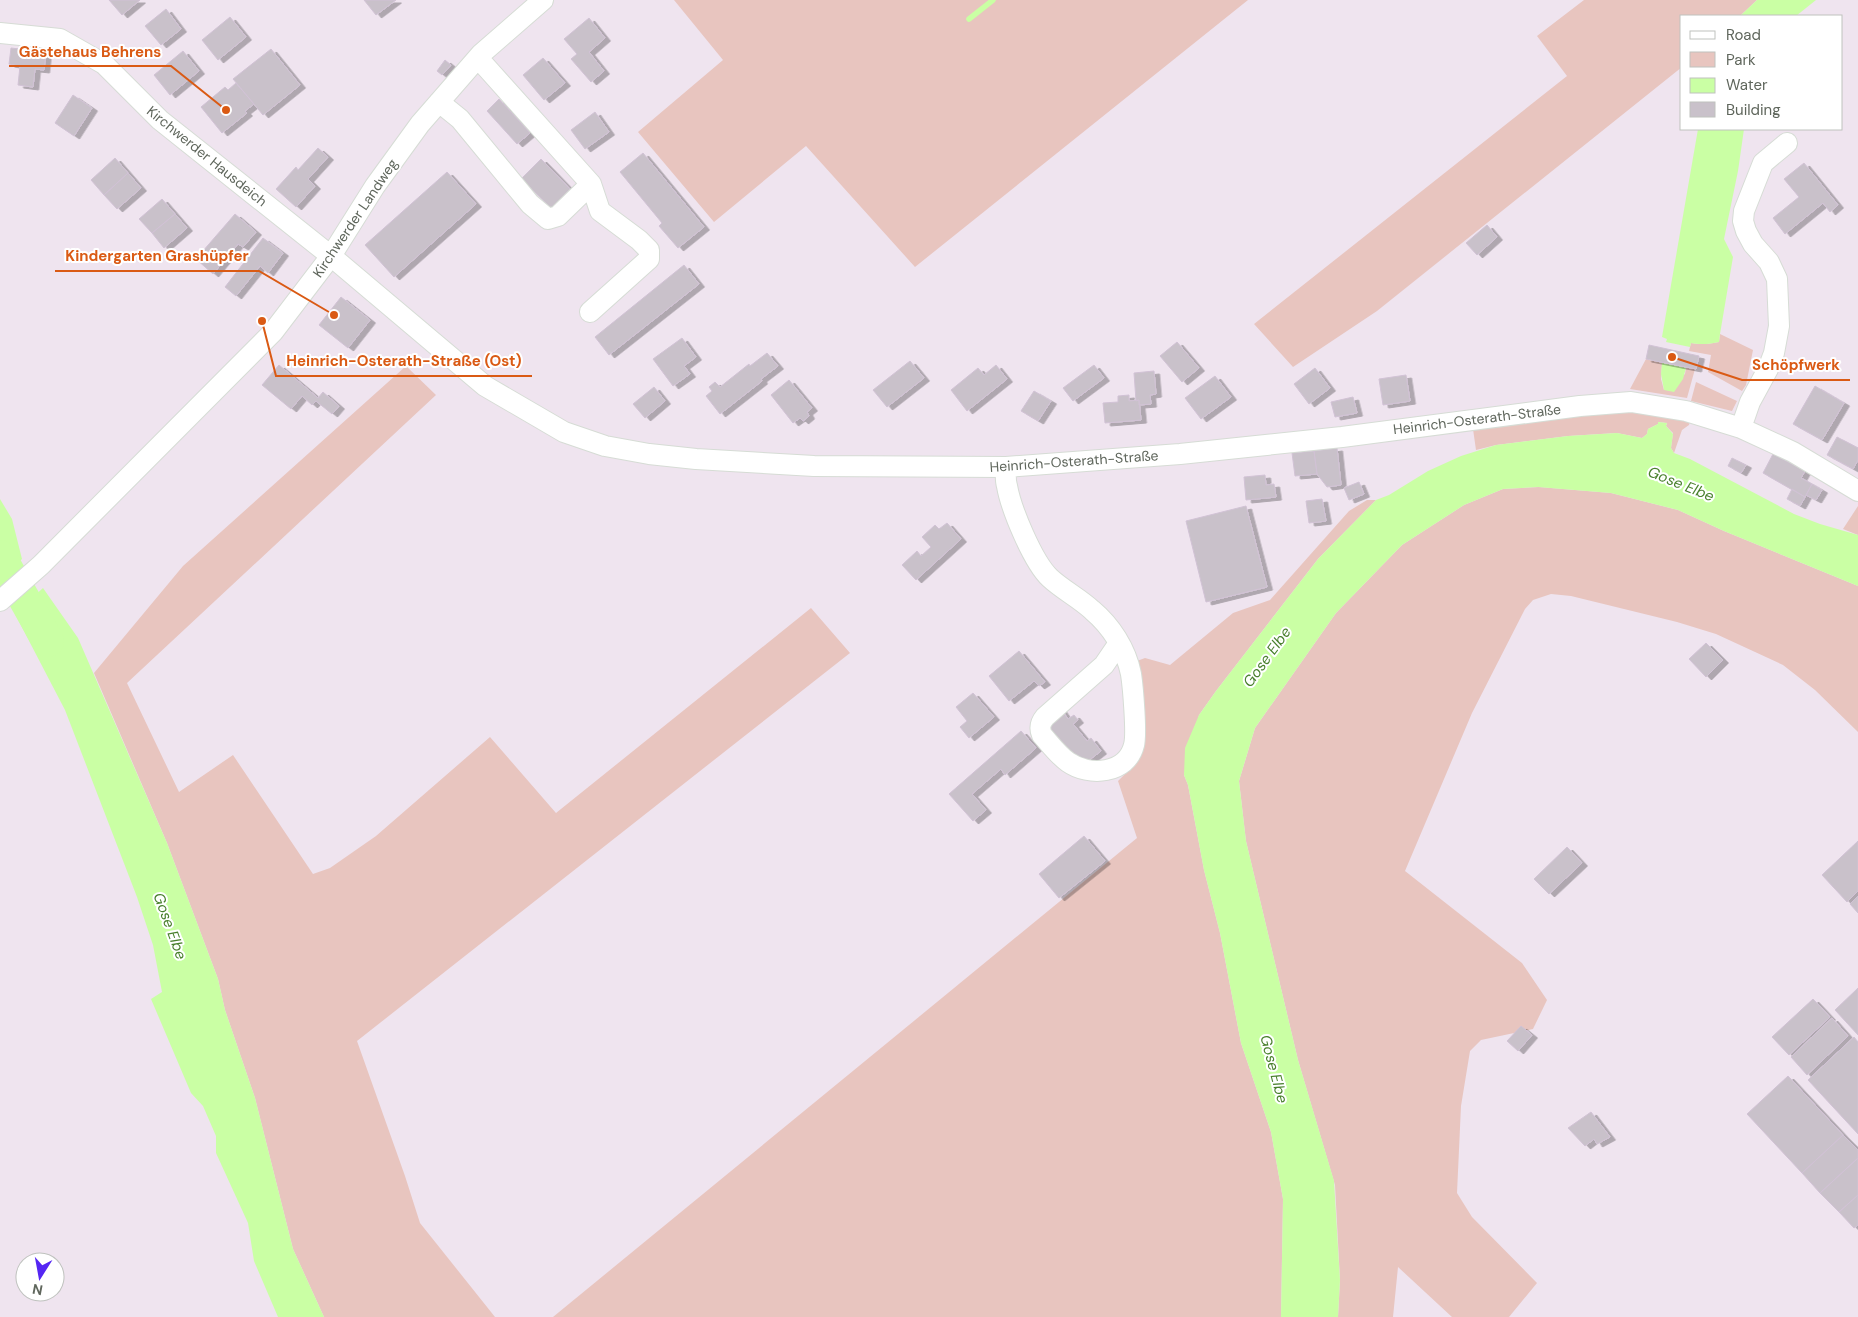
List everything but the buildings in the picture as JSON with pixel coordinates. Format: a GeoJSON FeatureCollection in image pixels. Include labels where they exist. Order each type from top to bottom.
{"type":"FeatureCollection","features":[{"type":"Feature","properties":{"kind":"street","name":"Kirchwerder Landweg"},"geometry":{"type":"LineString","coordinates":[[2,599],[41,565],[273,332],[331,256],[375,186],[420,124],[478,58],[543,0]]}},
{"type":"Feature","properties":{"kind":"street","name":"Kirchwerder Hausdeich"},"geometry":{"type":"LineString","coordinates":[[0,33],[60,39],[104,64],[160,120],[331,256]]}},
{"type":"Feature","properties":{"kind":"street"},"geometry":{"type":"LineString","coordinates":[[478,58],[592,184],[600,211],[639,240],[649,250],[649,259],[590,312]]}},
{"type":"Feature","properties":{"kind":"street"},"geometry":{"type":"LineString","coordinates":[[439,102],[460,119],[530,204],[548,219],[558,216],[592,184]]}},
{"type":"Feature","properties":{"kind":"street"},"geometry":{"type":"LineString","coordinates":[[1741,428],[1750,402],[1768,370],[1774,353],[1779,326],[1777,279],[1769,262],[1753,244],[1746,231],[1743,221],[1744,211],[1763,163],[1787,143]]}},
{"type":"Feature","properties":{"kind":"street","name":"Heinrich-Osterath-Straße"},"geometry":{"type":"LineString","coordinates":[[331,256],[485,386],[564,432],[605,446],[650,454],[696,459],[814,466],[1006,467],[1180,454],[1342,437],[1611,403],[1646,403],[1712,418],[1741,428],[1793,452],[1858,491]]}},
{"type":"Feature","properties":{"kind":"street"},"geometry":{"type":"LineString","coordinates":[[1006,467],[1009,494],[1016,515],[1038,564],[1050,578],[1105,622],[1124,650],[1131,674],[1135,733],[1134,746],[1128,757],[1118,766],[1102,772],[1085,770],[1068,762],[1042,735],[1039,730],[1041,722],[1104,666],[1119,643]]}},
{"type":"Feature","properties":{"kind":"green space"},"geometry":{"type":"Polygon","coordinates":[[[674,0],[1248,0],[915,267],[806,146],[714,222],[638,132],[723,60],[674,0]]]}},
{"type":"Feature","properties":{"kind":"green space"},"geometry":{"type":"Polygon","coordinates":[[[1584,0],[1757,0],[1741,15],[1680,15],[1680,69],[1377,311],[1293,367],[1254,324],[1567,76],[1537,36],[1584,0]]]}},
{"type":"Feature","properties":{"kind":"green space"},"geometry":{"type":"Polygon","coordinates":[[[1720,334],[1753,350],[1746,385],[1742,391],[1708,372],[1711,355],[1689,351],[1691,343],[1719,342],[1720,334]]]}},
{"type":"Feature","properties":{"kind":"green space"},"geometry":{"type":"Polygon","coordinates":[[[1646,359],[1662,363],[1661,379],[1664,390],[1685,374],[1686,368],[1695,369],[1687,398],[1630,389],[1646,359]]]}},
{"type":"Feature","properties":{"kind":"green space"},"geometry":{"type":"Polygon","coordinates":[[[406,366],[436,395],[127,683],[179,792],[233,755],[313,874],[330,868],[376,836],[490,737],[556,813],[811,608],[850,653],[357,1041],[420,1223],[495,1317],[324,1317],[293,1249],[255,1098],[225,1010],[218,979],[167,843],[94,673],[183,566],[406,366]]]}},
{"type":"Feature","properties":{"kind":"green space"},"geometry":{"type":"Polygon","coordinates":[[[1696,382],[1737,401],[1732,411],[1691,401],[1696,382]]]}},
{"type":"Feature","properties":{"kind":"green space"},"geometry":{"type":"Polygon","coordinates":[[[1636,411],[1690,421],[1689,425],[1682,430],[1674,453],[1671,448],[1673,433],[1666,426],[1667,423],[1658,422],[1658,424],[1648,429],[1647,434],[1642,438],[1617,433],[1568,436],[1496,445],[1476,450],[1473,429],[1581,414],[1636,411]]]}},
{"type":"Feature","properties":{"kind":"green space"},"geometry":{"type":"Polygon","coordinates":[[[1539,487],[1611,493],[1678,510],[1858,586],[1858,732],[1815,690],[1783,665],[1716,634],[1677,622],[1571,596],[1551,594],[1533,600],[1525,609],[1472,713],[1405,871],[1522,963],[1547,1000],[1533,1029],[1481,1040],[1470,1051],[1461,1106],[1457,1193],[1472,1217],[1537,1283],[1509,1317],[1452,1317],[1398,1267],[1393,1317],[1338,1317],[1340,1280],[1335,1185],[1298,1060],[1246,841],[1239,781],[1255,728],[1336,613],[1402,545],[1464,505],[1503,489],[1539,487]]]}},
{"type":"Feature","properties":{"kind":"green space"},"geometry":{"type":"Polygon","coordinates":[[[1367,500],[1376,500],[1318,559],[1199,715],[1184,775],[1188,785],[1204,870],[1220,933],[1241,1043],[1271,1132],[1283,1199],[1281,1317],[553,1317],[1137,838],[1118,781],[1130,769],[1137,661],[1145,658],[1170,665],[1233,613],[1270,600],[1349,511],[1367,500]]]}},
{"type":"Feature","properties":{"kind":"green space"},"geometry":{"type":"Polygon","coordinates":[[[1858,506],[1858,535],[1843,529],[1858,506]]]}},
{"type":"Feature","properties":{"kind":"water"},"geometry":{"type":"Polygon","coordinates":[[[1757,0],[1816,0],[1797,15],[1741,15],[1757,0]]]}},
{"type":"Feature","properties":{"kind":"water"},"geometry":{"type":"Polygon","coordinates":[[[1698,130],[1744,130],[1738,171],[1724,239],[1733,257],[1719,342],[1691,343],[1690,347],[1666,342],[1667,339],[1662,337],[1698,130]]]}},
{"type":"Feature","properties":{"kind":"water"},"geometry":{"type":"Polygon","coordinates":[[[1662,363],[1686,368],[1683,379],[1674,392],[1664,390],[1661,374],[1662,363]]]}},
{"type":"Feature","properties":{"kind":"water"},"geometry":{"type":"Polygon","coordinates":[[[1658,422],[1667,423],[1666,426],[1673,434],[1671,448],[1674,453],[1690,459],[1794,514],[1858,535],[1858,586],[1678,510],[1611,493],[1538,487],[1503,489],[1464,505],[1402,545],[1336,613],[1255,728],[1239,781],[1246,841],[1298,1060],[1334,1181],[1340,1280],[1338,1317],[1281,1317],[1283,1199],[1271,1132],[1241,1043],[1220,933],[1204,870],[1188,785],[1184,775],[1185,748],[1199,715],[1216,691],[1318,559],[1376,500],[1389,495],[1428,471],[1461,456],[1496,445],[1568,436],[1617,433],[1642,438],[1647,434],[1648,429],[1658,424],[1658,422]]]}},
{"type":"Feature","properties":{"kind":"water"},"geometry":{"type":"Polygon","coordinates":[[[0,499],[12,519],[22,559],[0,580],[0,499]]]}},
{"type":"Feature","properties":{"kind":"water"},"geometry":{"type":"Polygon","coordinates":[[[43,588],[78,638],[167,843],[218,979],[225,1010],[255,1098],[293,1249],[324,1317],[278,1317],[254,1261],[248,1223],[216,1153],[216,1136],[203,1106],[191,1093],[151,999],[162,992],[153,945],[137,897],[65,710],[15,614],[43,588]]]}},
{"type":"Feature","properties":{"kind":"waterway"},"geometry":{"type":"LineString","coordinates":[[969,19],[993,0]]}},
{"type":"Feature","properties":{"kind":"waterway","name":"Gose Elbe"},"geometry":{"type":"LineString","coordinates":[[0,556],[48,641]]}},
{"type":"Feature","properties":{"kind":"place","name":"Gästehaus Behrens"},"geometry":{"type":"Point","coordinates":[226,110]}},
{"type":"Feature","properties":{"kind":"place","name":"Kindergarten Grashüpfer"},"geometry":{"type":"Point","coordinates":[334,315]}},
{"type":"Feature","properties":{"kind":"place","name":"Heinrich-Osterath-Straße (Ost)"},"geometry":{"type":"Point","coordinates":[262,321]}},
{"type":"Feature","properties":{"kind":"place","name":"Schöpfwerk"},"geometry":{"type":"Point","coordinates":[1672,357]}}]}
